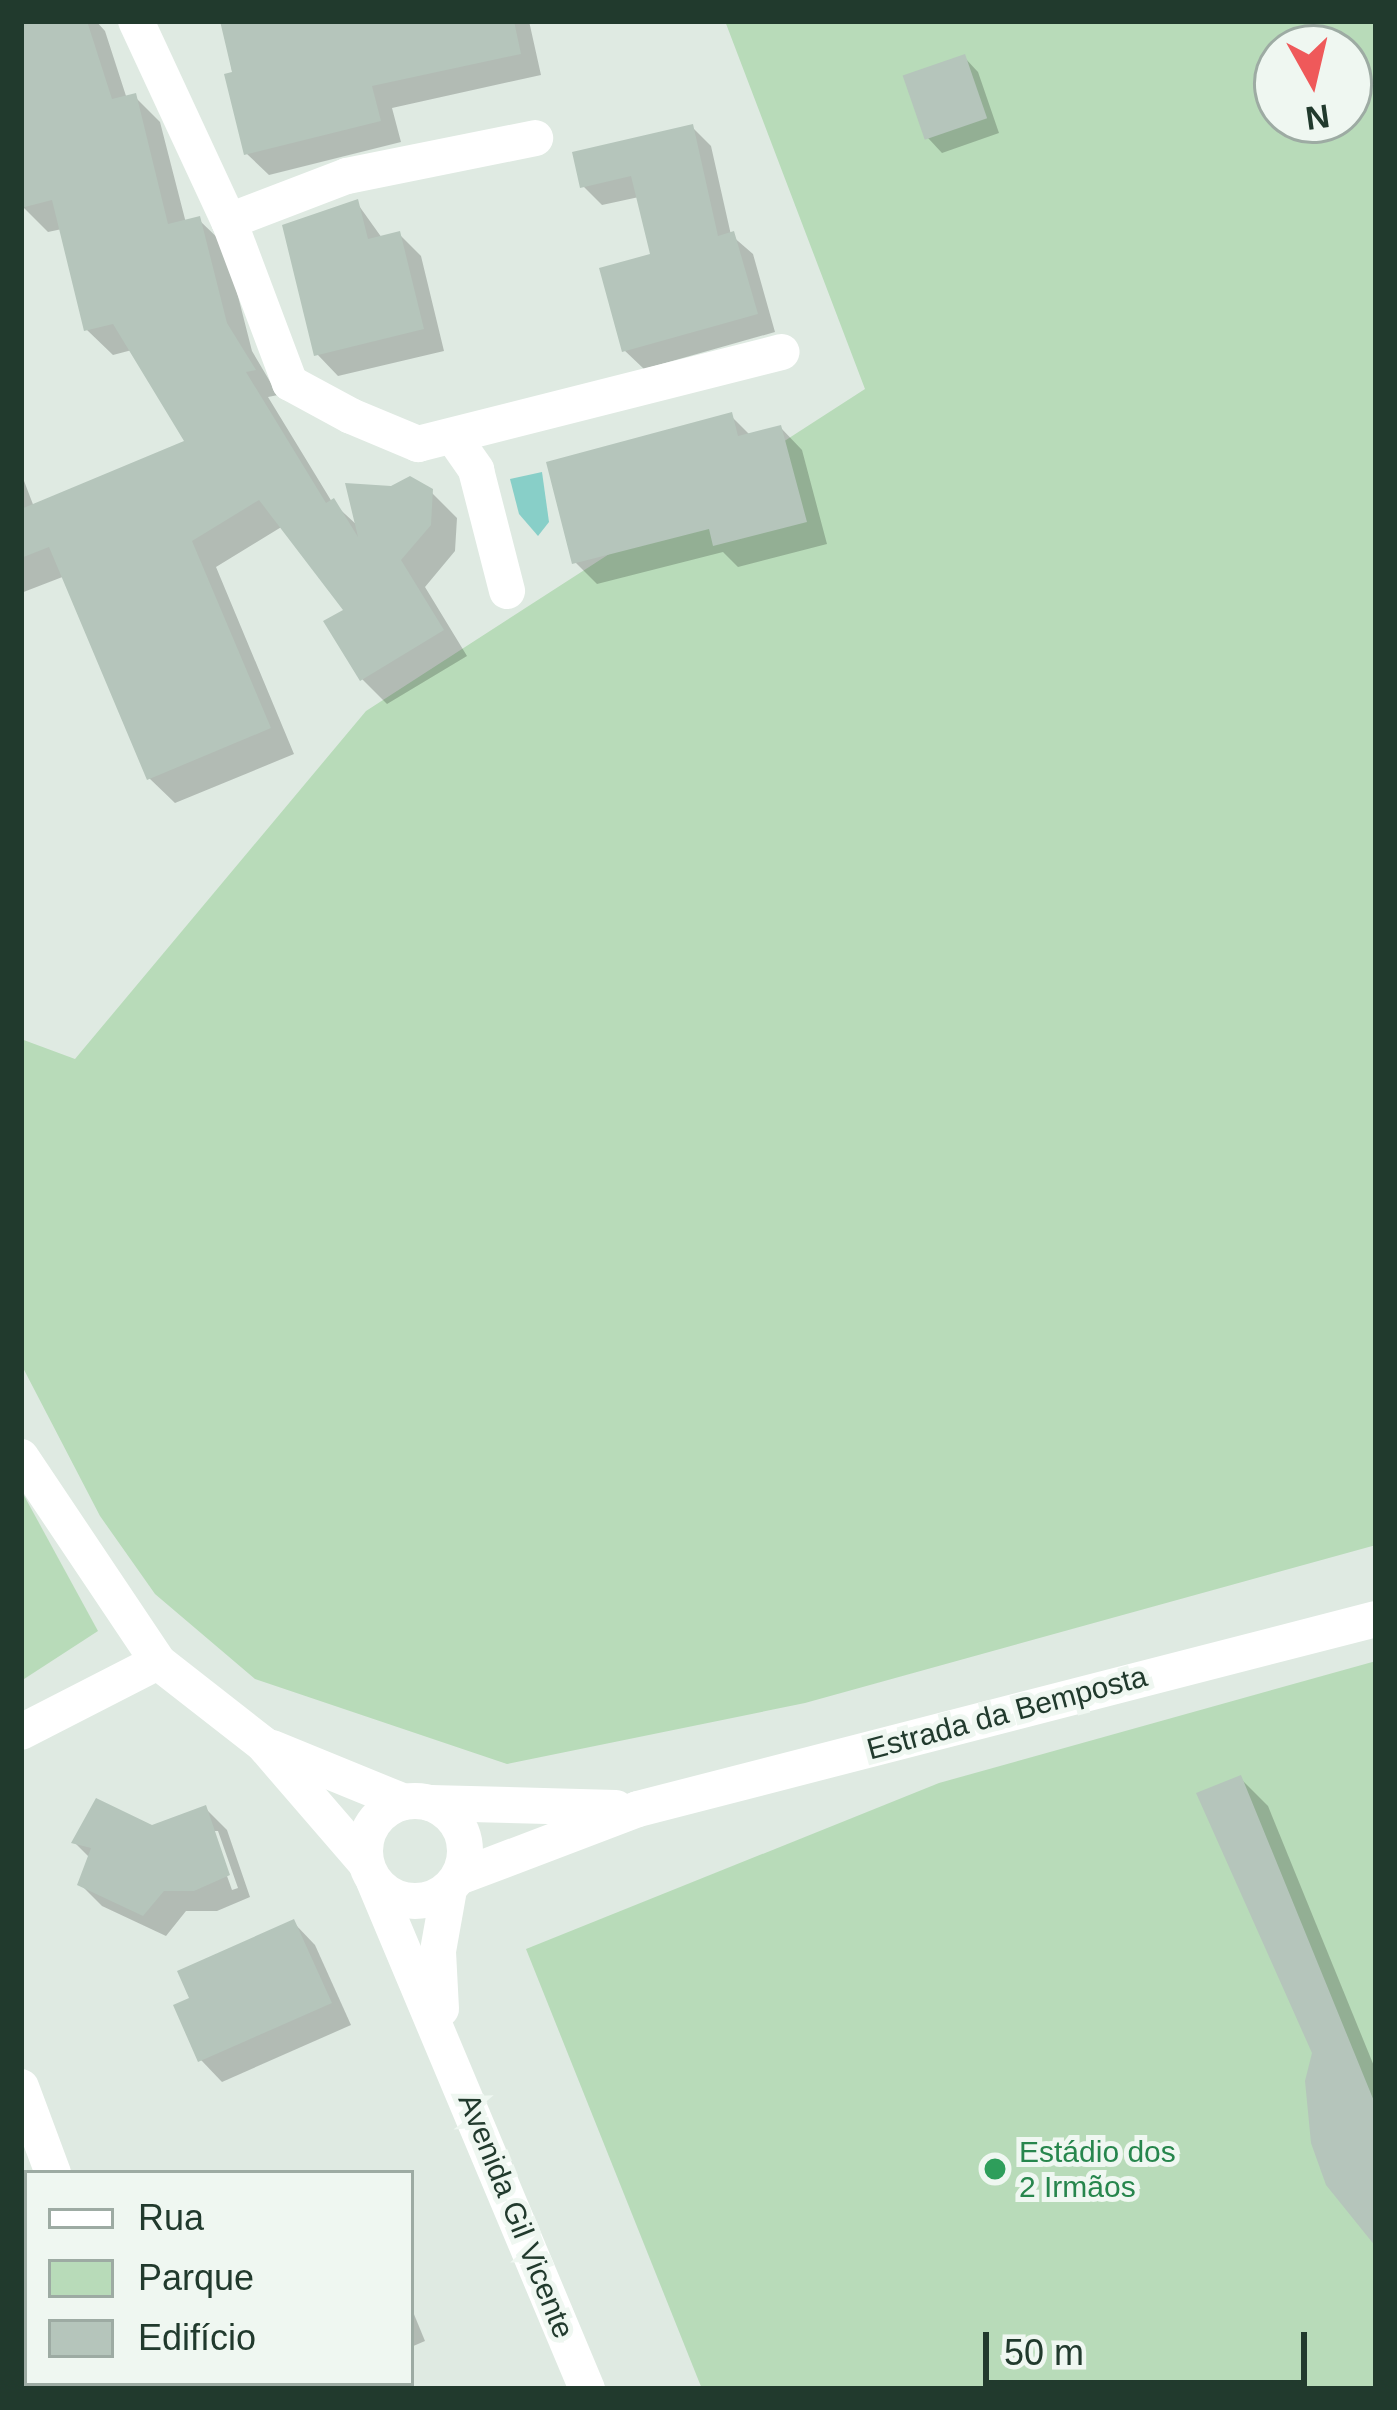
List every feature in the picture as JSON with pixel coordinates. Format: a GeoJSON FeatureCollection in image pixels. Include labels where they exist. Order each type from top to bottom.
{"type":"FeatureCollection","features":[{"type":"Feature","properties":{"kind":"street"},"geometry":{"type":"LineString","coordinates":[[136,21],[229,221],[290,383],[418,444],[782,352]]}},
{"type":"Feature","properties":{"kind":"street"},"geometry":{"type":"LineString","coordinates":[[229,221],[347,176],[535,138]]}},
{"type":"Feature","properties":{"kind":"street"},"geometry":{"type":"LineString","coordinates":[[454,438],[476,470],[507,590]]}},
{"type":"Feature","properties":{"kind":"street"},"geometry":{"type":"LineString","coordinates":[[21,1457],[158,1662],[263,1744],[369,1872],[446,2042]]}},
{"type":"Feature","properties":{"kind":"street","name":"Estrada da Bemposta"},"geometry":{"type":"LineString","coordinates":[[638,1809],[1376,1619]]}},
{"type":"Feature","properties":{"kind":"street"},"geometry":{"type":"LineString","coordinates":[[21,1732],[158,1662]]}},
{"type":"Feature","properties":{"kind":"street"},"geometry":{"type":"LineString","coordinates":[[263,1744],[417,1802],[462,1833],[438,1951],[446,2042]]}},
{"type":"Feature","properties":{"kind":"street"},"geometry":{"type":"LineString","coordinates":[[369,1872],[368,1831],[417,1802],[638,1809]]}},
{"type":"Feature","properties":{"kind":"street"},"geometry":{"type":"LineString","coordinates":[[369,1872],[418,1902],[638,1809]]}},
{"type":"Feature","properties":{"kind":"street","name":"Avenida Gil Vicente"},"geometry":{"type":"LineString","coordinates":[[446,2042],[586,2389]]}},
{"type":"Feature","properties":{"kind":"street"},"geometry":{"type":"LineString","coordinates":[[21,2086],[52,2170]]}},
{"type":"Feature","properties":{"kind":"green space"},"geometry":{"type":"Polygon","coordinates":[[[725,21],[1376,21],[1376,1545],[805,1703],[507,1764],[255,1679],[155,1594],[100,1516],[21,1364],[21,1039],[75,1059],[366,711],[865,389],[725,21]]]}},
{"type":"Feature","properties":{"kind":"green space"},"geometry":{"type":"Polygon","coordinates":[[[21,1490],[98,1631],[21,1681],[21,1490]]]}},
{"type":"Feature","properties":{"kind":"green space","name":"Estádio dos 2 Irmãos"},"geometry":{"type":"Polygon","coordinates":[[[1376,1661],[1376,2389],[702,2389],[526,1949],[939,1783],[1376,1661]]]}},
{"type":"Feature","properties":{"kind":"water"},"geometry":{"type":"Polygon","coordinates":[[[542,472],[549,522],[538,536],[519,514],[510,479],[542,472]]]}},
{"type":"Feature","properties":{"kind":"building"},"geometry":{"type":"Polygon","coordinates":[[[21,21],[87,21],[112,99],[136,93],[168,224],[200,216],[227,323],[256,370],[246,372],[326,503],[334,498],[358,537],[345,483],[391,486],[410,476],[433,489],[431,525],[401,560],[444,630],[360,681],[323,621],[343,610],[259,500],[192,541],[271,728],[147,780],[49,547],[21,558],[21,509],[184,441],[113,324],[84,331],[52,200],[21,208],[21,21]]]}},
{"type":"Feature","properties":{"kind":"building"},"geometry":{"type":"Polygon","coordinates":[[[220,21],[514,21],[521,54],[372,86],[381,121],[244,155],[224,74],[232,72],[220,21]]]}},
{"type":"Feature","properties":{"kind":"building"},"geometry":{"type":"Polygon","coordinates":[[[965,54],[987,118],[925,140],[903,75],[965,54]]]}},
{"type":"Feature","properties":{"kind":"building"},"geometry":{"type":"Polygon","coordinates":[[[693,124],[718,236],[734,231],[758,314],[622,352],[599,268],[650,254],[631,176],[580,188],[572,152],[693,124]]]}},
{"type":"Feature","properties":{"kind":"building"},"geometry":{"type":"Polygon","coordinates":[[[358,199],[368,239],[400,231],[424,329],[314,356],[282,225],[358,199]]]}},
{"type":"Feature","properties":{"kind":"building"},"geometry":{"type":"Polygon","coordinates":[[[732,412],[738,436],[781,425],[807,522],[713,546],[709,529],[572,564],[546,462],[732,412]]]}},
{"type":"Feature","properties":{"kind":"building"},"geometry":{"type":"Polygon","coordinates":[[[1241,1775],[1376,2106],[1376,2247],[1326,2185],[1311,2143],[1305,2081],[1312,2053],[1196,1793],[1241,1775]]]}},
{"type":"Feature","properties":{"kind":"building"},"geometry":{"type":"Polygon","coordinates":[[[96,1798],[152,1825],[206,1805],[230,1875],[194,1891],[164,1891],[143,1916],[77,1885],[91,1848],[71,1843],[96,1798]]]}},
{"type":"Feature","properties":{"kind":"building"},"geometry":{"type":"Polygon","coordinates":[[[294,1919],[332,2003],[198,2062],[173,2005],[189,1998],[177,1971],[294,1919]]]}},
{"type":"Feature","properties":{"kind":"place","name":"Estádio dos 2 Irmãos"},"geometry":{"type":"Point","coordinates":[995,2169]}}]}
